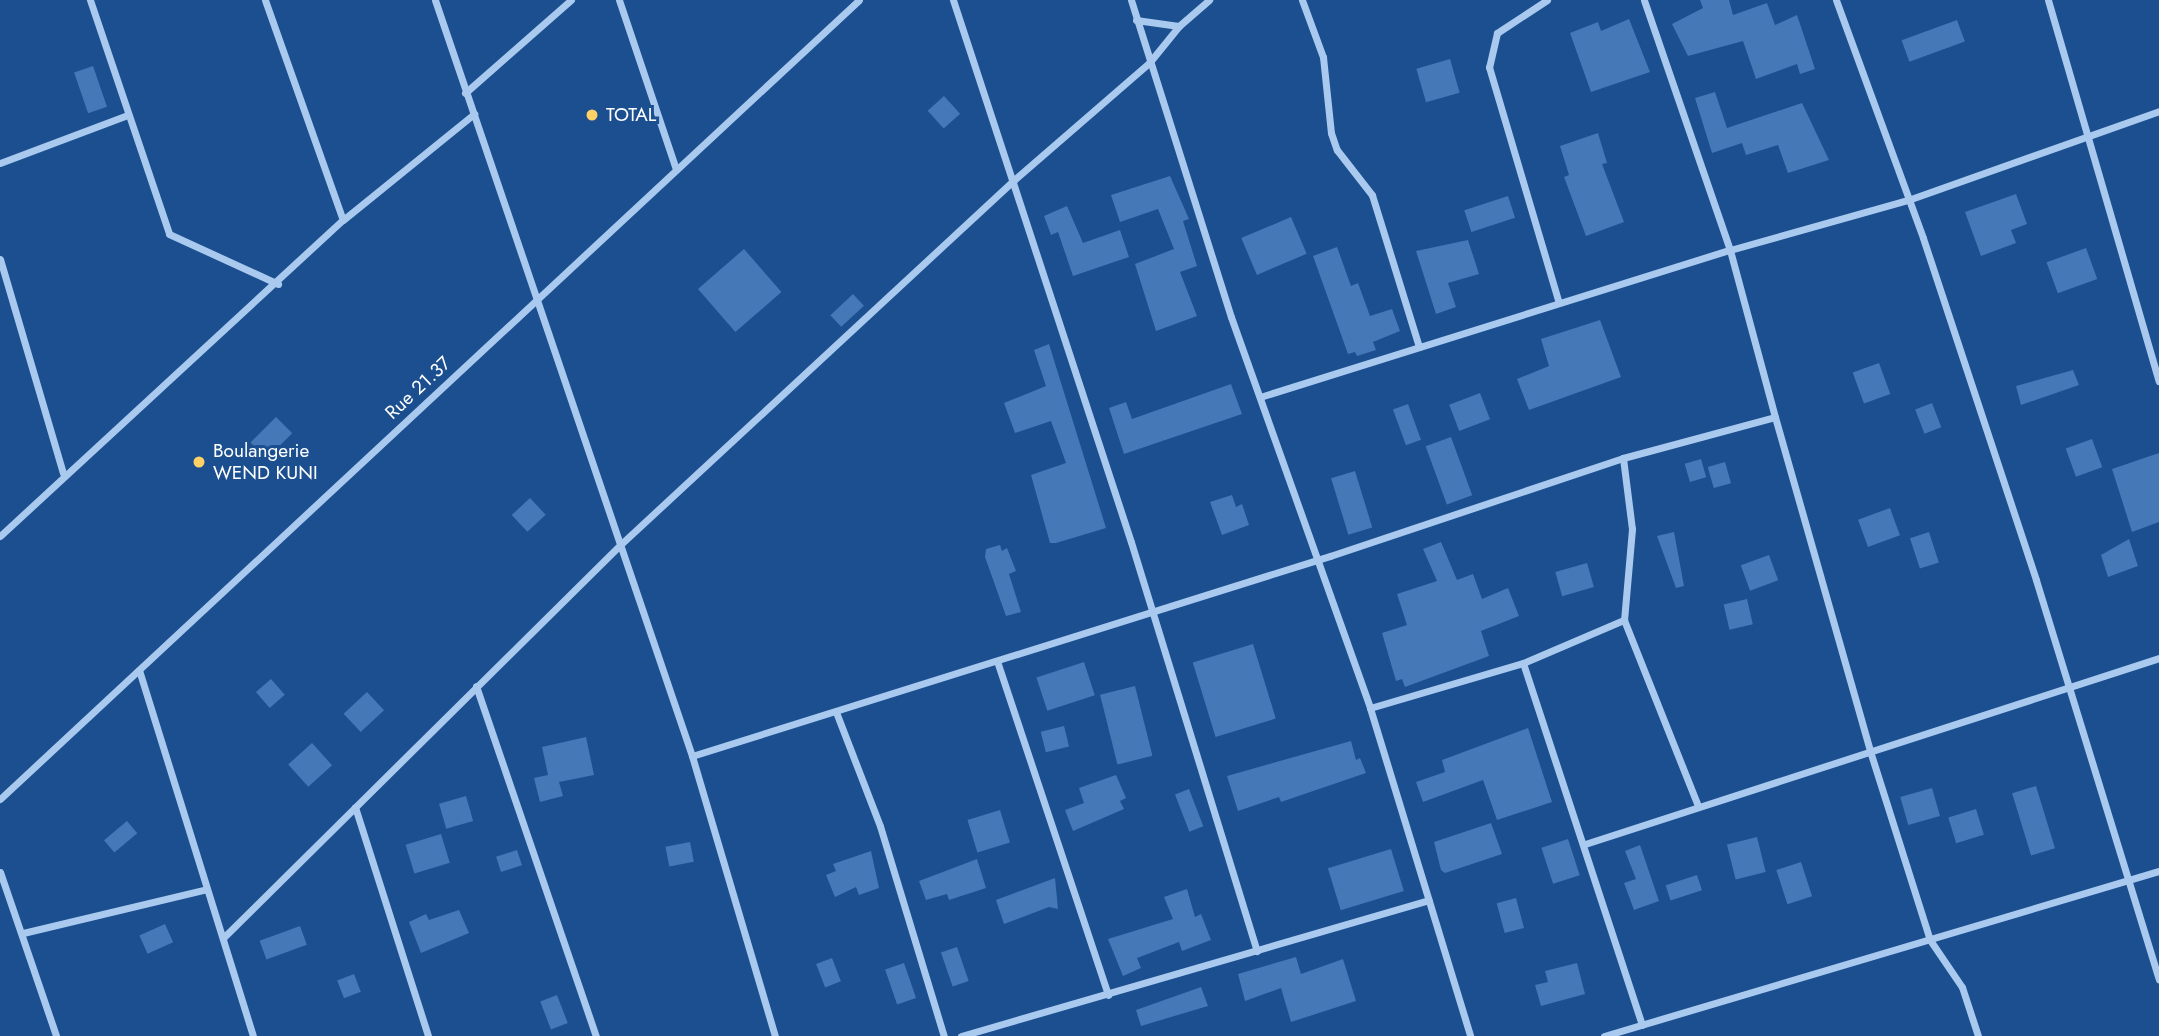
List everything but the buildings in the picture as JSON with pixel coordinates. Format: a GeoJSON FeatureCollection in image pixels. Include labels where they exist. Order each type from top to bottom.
{"type":"FeatureCollection","features":[{"type":"Feature","properties":{"kind":"street"},"geometry":{"type":"LineString","coordinates":[[90,0],[169,234],[278,284]]}},
{"type":"Feature","properties":{"kind":"street"},"geometry":{"type":"LineString","coordinates":[[265,0],[343,220]]}},
{"type":"Feature","properties":{"kind":"street"},"geometry":{"type":"LineString","coordinates":[[435,0],[465,93],[539,299],[692,756],[775,1036]]}},
{"type":"Feature","properties":{"kind":"street"},"geometry":{"type":"LineString","coordinates":[[465,93],[571,0]]}},
{"type":"Feature","properties":{"kind":"street"},"geometry":{"type":"LineString","coordinates":[[619,0],[676,169]]}},
{"type":"Feature","properties":{"kind":"street","name":"Rue 21.37"},"geometry":{"type":"LineString","coordinates":[[0,799],[859,0]]}},
{"type":"Feature","properties":{"kind":"street"},"geometry":{"type":"LineString","coordinates":[[953,0],[1015,179],[1257,951]]}},
{"type":"Feature","properties":{"kind":"street"},"geometry":{"type":"LineString","coordinates":[[1131,0],[1260,397],[1370,708],[1470,1036]]}},
{"type":"Feature","properties":{"kind":"street"},"geometry":{"type":"LineString","coordinates":[[223,938],[620,545],[1015,179],[1150,63],[1179,26],[1209,0]]}},
{"type":"Feature","properties":{"kind":"street"},"geometry":{"type":"LineString","coordinates":[[1302,0],[1323,57],[1337,150],[1372,195],[1419,347]]}},
{"type":"Feature","properties":{"kind":"street"},"geometry":{"type":"LineString","coordinates":[[1547,0],[1497,33],[1489,67],[1559,303]]}},
{"type":"Feature","properties":{"kind":"street"},"geometry":{"type":"LineString","coordinates":[[1644,0],[1730,250],[1870,751],[1930,940],[1962,987],[1978,1036]]}},
{"type":"Feature","properties":{"kind":"street"},"geometry":{"type":"LineString","coordinates":[[1836,0],[1908,200],[2069,688],[2159,980]]}},
{"type":"Feature","properties":{"kind":"street"},"geometry":{"type":"LineString","coordinates":[[2048,0],[2159,381]]}},
{"type":"Feature","properties":{"kind":"street"},"geometry":{"type":"LineString","coordinates":[[1136,20],[1179,26]]}},
{"type":"Feature","properties":{"kind":"street"},"geometry":{"type":"LineString","coordinates":[[1260,397],[1730,250],[1908,200],[2159,111]]}},
{"type":"Feature","properties":{"kind":"street"},"geometry":{"type":"LineString","coordinates":[[0,536],[63,473],[278,284],[343,220],[474,114]]}},
{"type":"Feature","properties":{"kind":"street"},"geometry":{"type":"LineString","coordinates":[[0,163],[128,115]]}},
{"type":"Feature","properties":{"kind":"street"},"geometry":{"type":"LineString","coordinates":[[0,259],[63,473]]}},
{"type":"Feature","properties":{"kind":"street"},"geometry":{"type":"LineString","coordinates":[[692,756],[1317,560],[1623,458],[1775,417]]}},
{"type":"Feature","properties":{"kind":"street"},"geometry":{"type":"LineString","coordinates":[[1623,458],[1632,528],[1624,620],[1698,806]]}},
{"type":"Feature","properties":{"kind":"street"},"geometry":{"type":"LineString","coordinates":[[1370,708],[1523,663],[1624,620]]}},
{"type":"Feature","properties":{"kind":"street"},"geometry":{"type":"LineString","coordinates":[[1585,844],[2159,659]]}},
{"type":"Feature","properties":{"kind":"street"},"geometry":{"type":"LineString","coordinates":[[997,661],[1108,995]]}},
{"type":"Feature","properties":{"kind":"street"},"geometry":{"type":"LineString","coordinates":[[1523,663],[1585,844],[1642,1025]]}},
{"type":"Feature","properties":{"kind":"street"},"geometry":{"type":"LineString","coordinates":[[139,670],[254,1036]]}},
{"type":"Feature","properties":{"kind":"street"},"geometry":{"type":"LineString","coordinates":[[476,686],[596,1036]]}},
{"type":"Feature","properties":{"kind":"street"},"geometry":{"type":"LineString","coordinates":[[835,712],[880,826],[944,1036]]}},
{"type":"Feature","properties":{"kind":"street"},"geometry":{"type":"LineString","coordinates":[[355,807],[428,1036]]}},
{"type":"Feature","properties":{"kind":"street"},"geometry":{"type":"LineString","coordinates":[[1604,1036],[2159,871]]}},
{"type":"Feature","properties":{"kind":"street"},"geometry":{"type":"LineString","coordinates":[[0,872],[56,1036]]}},
{"type":"Feature","properties":{"kind":"street"},"geometry":{"type":"LineString","coordinates":[[23,933],[207,889]]}},
{"type":"Feature","properties":{"kind":"street"},"geometry":{"type":"LineString","coordinates":[[961,1036],[1429,900]]}},
{"type":"Feature","properties":{"kind":"place","name":"TOTAL"},"geometry":{"type":"Point","coordinates":[592,115]}},
{"type":"Feature","properties":{"kind":"place","name":"Boulangerie WEND KUNI"},"geometry":{"type":"Point","coordinates":[199,462]}}]}
